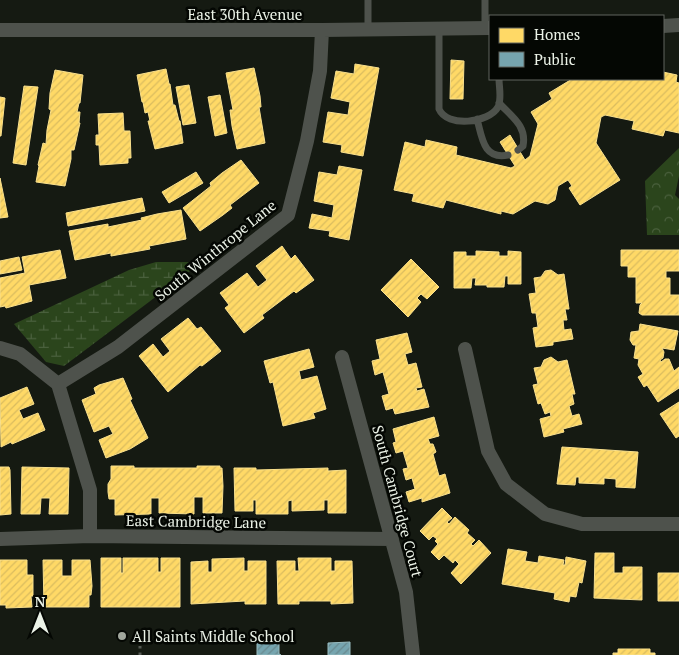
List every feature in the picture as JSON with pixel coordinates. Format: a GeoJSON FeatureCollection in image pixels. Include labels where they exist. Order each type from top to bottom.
{"type":"FeatureCollection","features":[{"type":"Feature","properties":{"kind":"street"},"geometry":{"type":"LineString","coordinates":[[664,26],[679,25]]}},
{"type":"Feature","properties":{"kind":"street","name":"East 30th Avenue"},"geometry":{"type":"LineString","coordinates":[[0,30],[368,30],[488,28]]}},
{"type":"Feature","properties":{"kind":"street","name":"South Winthrope Lane"},"geometry":{"type":"LineString","coordinates":[[58,384],[118,348],[288,216],[307,141],[320,71],[322,30]]}},
{"type":"Feature","properties":{"kind":"street"},"geometry":{"type":"LineString","coordinates":[[0,348],[20,354],[58,384],[90,490],[90,536]]}},
{"type":"Feature","properties":{"kind":"street"},"geometry":{"type":"LineString","coordinates":[[465,349],[488,451],[506,484],[545,514],[582,524],[679,524]]}},
{"type":"Feature","properties":{"kind":"street","name":"South Cambridge Court"},"geometry":{"type":"LineString","coordinates":[[342,357],[406,592],[413,655]]}},
{"type":"Feature","properties":{"kind":"street","name":"East Cambridge Lane"},"geometry":{"type":"LineString","coordinates":[[0,539],[90,536],[392,539]]}},
{"type":"Feature","properties":{"kind":"lane"},"geometry":{"type":"LineString","coordinates":[[368,0],[368,30]]}},
{"type":"Feature","properties":{"kind":"lane"},"geometry":{"type":"LineString","coordinates":[[485,0],[488,28]]}},
{"type":"Feature","properties":{"kind":"lane"},"geometry":{"type":"LineString","coordinates":[[439,29],[440,114],[458,121],[477,119],[493,113],[499,103],[499,80]]}},
{"type":"Feature","properties":{"kind":"lane"},"geometry":{"type":"LineString","coordinates":[[499,103],[519,124],[525,136],[523,146],[518,150]]}},
{"type":"Feature","properties":{"kind":"lane"},"geometry":{"type":"LineString","coordinates":[[477,119],[485,148],[491,153],[501,156],[508,155]]}},
{"type":"Feature","properties":{"kind":"path"},"geometry":{"type":"LineString","coordinates":[[140,636],[140,655]]}},
{"type":"Feature","properties":{"kind":"green space"},"geometry":{"type":"Polygon","coordinates":[[[679,148],[679,176],[675,195],[679,199],[679,235],[647,235],[645,181],[679,148]]]}},
{"type":"Feature","properties":{"kind":"green space"},"geometry":{"type":"Polygon","coordinates":[[[156,262],[202,262],[64,366],[46,362],[14,324],[129,270],[156,262]]]}},
{"type":"Feature","properties":{"kind":"building: Homes"},"geometry":{"type":"Polygon","coordinates":[[[451,60],[464,61],[463,99],[450,99],[451,60]]]}},
{"type":"Feature","properties":{"kind":"building: Homes"},"geometry":{"type":"Polygon","coordinates":[[[355,64],[379,68],[363,156],[341,152],[342,145],[323,142],[328,112],[348,115],[350,102],[331,98],[336,71],[354,74],[355,64]]]}},
{"type":"Feature","properties":{"kind":"building: Homes"},"geometry":{"type":"Polygon","coordinates":[[[254,68],[260,96],[261,107],[259,107],[265,143],[237,149],[232,126],[230,110],[233,110],[226,73],[254,68]]]}},
{"type":"Feature","properties":{"kind":"building: Homes"},"geometry":{"type":"Polygon","coordinates":[[[166,69],[173,105],[175,105],[180,121],[183,143],[155,149],[148,121],[150,121],[148,112],[145,113],[137,75],[166,69]]]}},
{"type":"Feature","properties":{"kind":"building: Homes"},"geometry":{"type":"Polygon","coordinates":[[[55,70],[83,75],[80,103],[77,112],[80,112],[80,123],[74,150],[71,150],[65,186],[36,182],[43,143],[46,144],[51,110],[49,109],[50,93],[55,70]]]}},
{"type":"Feature","properties":{"kind":"building: Homes"},"geometry":{"type":"Polygon","coordinates":[[[664,72],[677,75],[676,82],[679,83],[679,133],[665,130],[663,136],[632,129],[634,121],[605,115],[601,117],[596,143],[620,180],[580,205],[569,188],[572,186],[568,180],[558,186],[555,200],[548,204],[535,201],[513,214],[501,211],[501,214],[446,200],[443,208],[412,201],[414,194],[394,190],[405,142],[425,147],[426,140],[457,147],[456,155],[511,168],[515,166],[500,142],[510,135],[525,160],[530,156],[538,124],[531,112],[552,99],[549,93],[570,80],[664,80],[664,72]]]}},
{"type":"Feature","properties":{"kind":"building: Homes"},"geometry":{"type":"Polygon","coordinates":[[[189,85],[196,123],[183,125],[176,87],[189,85]]]}},
{"type":"Feature","properties":{"kind":"building: Homes"},"geometry":{"type":"Polygon","coordinates":[[[24,86],[38,87],[26,165],[13,163],[24,86]]]}},
{"type":"Feature","properties":{"kind":"building: Homes"},"geometry":{"type":"Polygon","coordinates":[[[220,95],[227,133],[215,136],[208,97],[220,95]]]}},
{"type":"Feature","properties":{"kind":"building: Homes"},"geometry":{"type":"Polygon","coordinates":[[[0,97],[5,98],[1,136],[0,136],[0,97]]]}},
{"type":"Feature","properties":{"kind":"building: Homes"},"geometry":{"type":"Polygon","coordinates":[[[123,113],[124,131],[130,131],[131,158],[128,158],[128,163],[100,165],[99,145],[96,145],[96,135],[99,135],[98,114],[123,113]]]}},
{"type":"Feature","properties":{"kind":"building: Homes"},"geometry":{"type":"Polygon","coordinates":[[[241,160],[259,183],[230,205],[232,208],[200,231],[183,208],[211,186],[210,183],[222,173],[241,160]]]}},
{"type":"Feature","properties":{"kind":"building: Homes"},"geometry":{"type":"Polygon","coordinates":[[[339,166],[362,170],[349,240],[329,236],[330,231],[309,228],[312,214],[332,218],[334,205],[314,201],[319,172],[337,175],[339,166]]]}},
{"type":"Feature","properties":{"kind":"building: Homes"},"geometry":{"type":"Polygon","coordinates":[[[196,172],[203,183],[169,203],[162,192],[196,172]]]}},
{"type":"Feature","properties":{"kind":"building: Homes"},"geometry":{"type":"Polygon","coordinates":[[[0,178],[8,217],[0,218],[0,178]]]}},
{"type":"Feature","properties":{"kind":"building: Homes"},"geometry":{"type":"Polygon","coordinates":[[[142,198],[145,211],[68,226],[66,213],[142,198]]]}},
{"type":"Feature","properties":{"kind":"building: Homes"},"geometry":{"type":"Polygon","coordinates":[[[181,210],[186,239],[149,246],[150,249],[111,256],[111,253],[75,260],[69,231],[108,224],[108,227],[142,220],[141,218],[157,214],[181,210]]]}},
{"type":"Feature","properties":{"kind":"building: Homes"},"geometry":{"type":"Polygon","coordinates":[[[282,246],[291,259],[295,255],[314,280],[296,293],[294,291],[262,315],[264,318],[244,333],[225,308],[229,305],[220,293],[247,273],[258,287],[267,280],[256,266],[282,246]]]}},
{"type":"Feature","properties":{"kind":"building: Homes"},"geometry":{"type":"Polygon","coordinates":[[[60,250],[66,278],[29,285],[32,301],[6,308],[5,306],[0,307],[0,278],[25,273],[22,257],[60,250]]]}},
{"type":"Feature","properties":{"kind":"building: Homes"},"geometry":{"type":"Polygon","coordinates":[[[621,250],[679,250],[679,271],[666,271],[666,278],[670,278],[670,295],[679,295],[679,315],[642,315],[639,313],[642,303],[636,303],[636,277],[628,277],[628,266],[621,266],[621,250]]]}},
{"type":"Feature","properties":{"kind":"building: Homes"},"geometry":{"type":"Polygon","coordinates":[[[476,251],[499,252],[499,256],[508,256],[508,251],[521,252],[521,284],[508,284],[508,276],[505,276],[504,287],[475,285],[476,278],[472,278],[471,288],[454,288],[454,252],[466,252],[466,256],[476,256],[476,251]]]}},
{"type":"Feature","properties":{"kind":"building: Homes"},"geometry":{"type":"Polygon","coordinates":[[[19,257],[22,270],[0,274],[0,261],[19,257]]]}},
{"type":"Feature","properties":{"kind":"building: Homes"},"geometry":{"type":"Polygon","coordinates":[[[411,259],[439,287],[427,299],[421,294],[417,298],[421,302],[408,317],[381,290],[411,259]]]}},
{"type":"Feature","properties":{"kind":"building: Homes"},"geometry":{"type":"Polygon","coordinates":[[[551,270],[558,275],[564,274],[569,309],[565,309],[567,320],[563,320],[564,330],[571,329],[573,339],[553,342],[553,345],[536,347],[533,328],[538,327],[536,313],[532,313],[529,294],[536,293],[534,278],[541,277],[545,271],[551,270]]]}},
{"type":"Feature","properties":{"kind":"building: Homes"},"geometry":{"type":"Polygon","coordinates":[[[188,318],[197,329],[201,327],[221,351],[202,366],[200,365],[168,392],[139,356],[153,344],[163,357],[170,351],[161,339],[188,318]]]}},
{"type":"Feature","properties":{"kind":"building: Homes"},"geometry":{"type":"Polygon","coordinates":[[[640,324],[678,331],[674,350],[662,348],[664,352],[663,358],[660,360],[661,362],[669,359],[674,371],[679,367],[679,388],[658,402],[647,385],[644,387],[638,377],[643,374],[638,365],[639,359],[634,358],[636,345],[633,345],[630,340],[631,332],[639,331],[640,324]]]}},
{"type":"Feature","properties":{"kind":"building: Homes"},"geometry":{"type":"Polygon","coordinates":[[[407,333],[412,352],[405,354],[408,365],[416,363],[422,387],[416,388],[417,391],[424,389],[429,407],[395,414],[393,408],[386,410],[382,396],[389,394],[383,372],[375,375],[372,361],[380,359],[376,340],[407,333]]]}},
{"type":"Feature","properties":{"kind":"building: Homes"},"geometry":{"type":"Polygon","coordinates":[[[309,349],[314,367],[299,371],[301,380],[317,376],[326,409],[313,413],[315,418],[283,426],[273,382],[270,383],[264,361],[309,349]]]}},
{"type":"Feature","properties":{"kind":"building: Homes"},"geometry":{"type":"Polygon","coordinates":[[[551,357],[558,362],[567,360],[575,394],[572,394],[574,404],[569,406],[572,416],[579,414],[582,424],[563,429],[564,432],[544,437],[540,419],[551,416],[550,412],[545,414],[541,403],[538,404],[533,385],[538,384],[534,368],[541,367],[544,360],[551,357]]]}},
{"type":"Feature","properties":{"kind":"building: Homes"},"geometry":{"type":"Polygon","coordinates":[[[123,378],[132,399],[130,400],[148,438],[130,449],[106,458],[99,440],[113,434],[109,426],[94,432],[82,400],[96,394],[94,388],[99,385],[123,378]]]}},
{"type":"Feature","properties":{"kind":"building: Homes"},"geometry":{"type":"Polygon","coordinates":[[[27,387],[34,404],[19,410],[23,419],[38,413],[45,430],[1,447],[0,398],[27,387]]]}},
{"type":"Feature","properties":{"kind":"building: Homes"},"geometry":{"type":"Polygon","coordinates":[[[679,402],[679,436],[676,438],[660,414],[679,402]]]}},
{"type":"Feature","properties":{"kind":"building: Homes"},"geometry":{"type":"Polygon","coordinates":[[[434,417],[439,436],[428,439],[430,444],[433,444],[436,452],[433,454],[439,476],[445,474],[450,493],[422,502],[422,498],[409,502],[406,492],[415,489],[412,478],[406,480],[403,469],[408,468],[403,451],[396,453],[393,443],[396,442],[393,429],[434,417]]]}},
{"type":"Feature","properties":{"kind":"building: Homes"},"geometry":{"type":"Polygon","coordinates":[[[562,447],[638,452],[635,488],[616,487],[616,479],[604,478],[604,484],[579,483],[579,477],[576,477],[575,485],[557,484],[562,447]]]}},
{"type":"Feature","properties":{"kind":"building: Homes"},"geometry":{"type":"Polygon","coordinates":[[[111,466],[197,468],[197,466],[220,466],[222,468],[223,486],[222,513],[203,513],[203,497],[194,497],[194,514],[159,513],[159,498],[151,498],[151,514],[115,515],[115,499],[109,499],[108,492],[111,466]]]}},
{"type":"Feature","properties":{"kind":"building: Homes"},"geometry":{"type":"Polygon","coordinates":[[[0,467],[9,467],[10,470],[11,514],[0,515],[0,467]]]}},
{"type":"Feature","properties":{"kind":"building: Homes"},"geometry":{"type":"Polygon","coordinates":[[[22,467],[69,468],[68,514],[49,514],[50,498],[41,498],[40,514],[21,514],[22,467]]]}},
{"type":"Feature","properties":{"kind":"building: Homes"},"geometry":{"type":"Polygon","coordinates":[[[234,468],[256,468],[256,470],[328,468],[328,471],[346,470],[346,513],[328,513],[328,500],[324,500],[324,510],[292,511],[292,500],[288,501],[288,514],[256,514],[256,500],[253,500],[253,511],[235,511],[234,468]]]}},
{"type":"Feature","properties":{"kind":"building: Homes"},"geometry":{"type":"Polygon","coordinates":[[[442,508],[452,518],[447,522],[449,524],[455,517],[469,530],[467,533],[475,540],[471,544],[473,546],[479,540],[491,553],[461,584],[451,573],[459,564],[455,560],[453,563],[444,555],[439,560],[431,552],[438,544],[435,541],[437,539],[433,536],[429,540],[420,531],[442,508]]]}},
{"type":"Feature","properties":{"kind":"building: Homes"},"geometry":{"type":"Polygon","coordinates":[[[508,549],[527,552],[525,561],[538,563],[539,556],[564,560],[563,565],[565,565],[566,557],[586,561],[582,583],[579,582],[576,597],[570,596],[569,602],[554,599],[555,593],[502,584],[508,549]]]}},
{"type":"Feature","properties":{"kind":"building: Homes"},"geometry":{"type":"Polygon","coordinates":[[[595,553],[614,553],[614,573],[623,573],[623,567],[642,567],[642,600],[594,598],[595,553]]]}},
{"type":"Feature","properties":{"kind":"building: Homes"},"geometry":{"type":"Polygon","coordinates":[[[101,558],[121,558],[121,573],[123,573],[123,558],[158,558],[158,572],[161,572],[161,558],[180,558],[180,607],[101,607],[101,558]]]}},
{"type":"Feature","properties":{"kind":"building: Homes"},"geometry":{"type":"Polygon","coordinates":[[[244,558],[244,571],[248,571],[248,561],[266,561],[266,604],[245,604],[245,601],[191,604],[191,562],[208,561],[208,572],[212,572],[212,559],[244,558]]]}},
{"type":"Feature","properties":{"kind":"building: Homes"},"geometry":{"type":"Polygon","coordinates":[[[298,558],[331,558],[331,571],[335,571],[335,561],[352,561],[353,603],[331,604],[331,601],[299,601],[299,604],[278,604],[277,561],[295,561],[295,571],[299,571],[298,558]]]}},
{"type":"Feature","properties":{"kind":"building: Homes"},"geometry":{"type":"Polygon","coordinates":[[[0,560],[27,560],[27,575],[33,575],[32,607],[6,608],[6,605],[0,605],[0,560]]]}},
{"type":"Feature","properties":{"kind":"building: Homes"},"geometry":{"type":"Polygon","coordinates":[[[43,560],[62,560],[62,576],[72,576],[72,560],[90,560],[92,586],[91,595],[89,595],[89,607],[44,607],[43,560]]]}},
{"type":"Feature","properties":{"kind":"building: Homes"},"geometry":{"type":"Polygon","coordinates":[[[658,573],[679,573],[679,601],[658,601],[658,573]]]}},
{"type":"Feature","properties":{"kind":"building: Homes"},"geometry":{"type":"Polygon","coordinates":[[[618,649],[650,649],[650,653],[655,653],[655,655],[613,655],[613,653],[618,653],[618,649]]]}},
{"type":"Feature","properties":{"kind":"building: Public"},"geometry":{"type":"Polygon","coordinates":[[[257,641],[264,641],[264,644],[279,642],[279,654],[281,655],[257,655],[257,641]]]}},
{"type":"Feature","properties":{"kind":"building: Public"},"geometry":{"type":"Polygon","coordinates":[[[350,642],[350,655],[328,655],[328,643],[350,642]]]}},
{"type":"Feature","properties":{"kind":"place","name":"All Saints Middle School"},"geometry":{"type":"Point","coordinates":[122,636]}}]}
